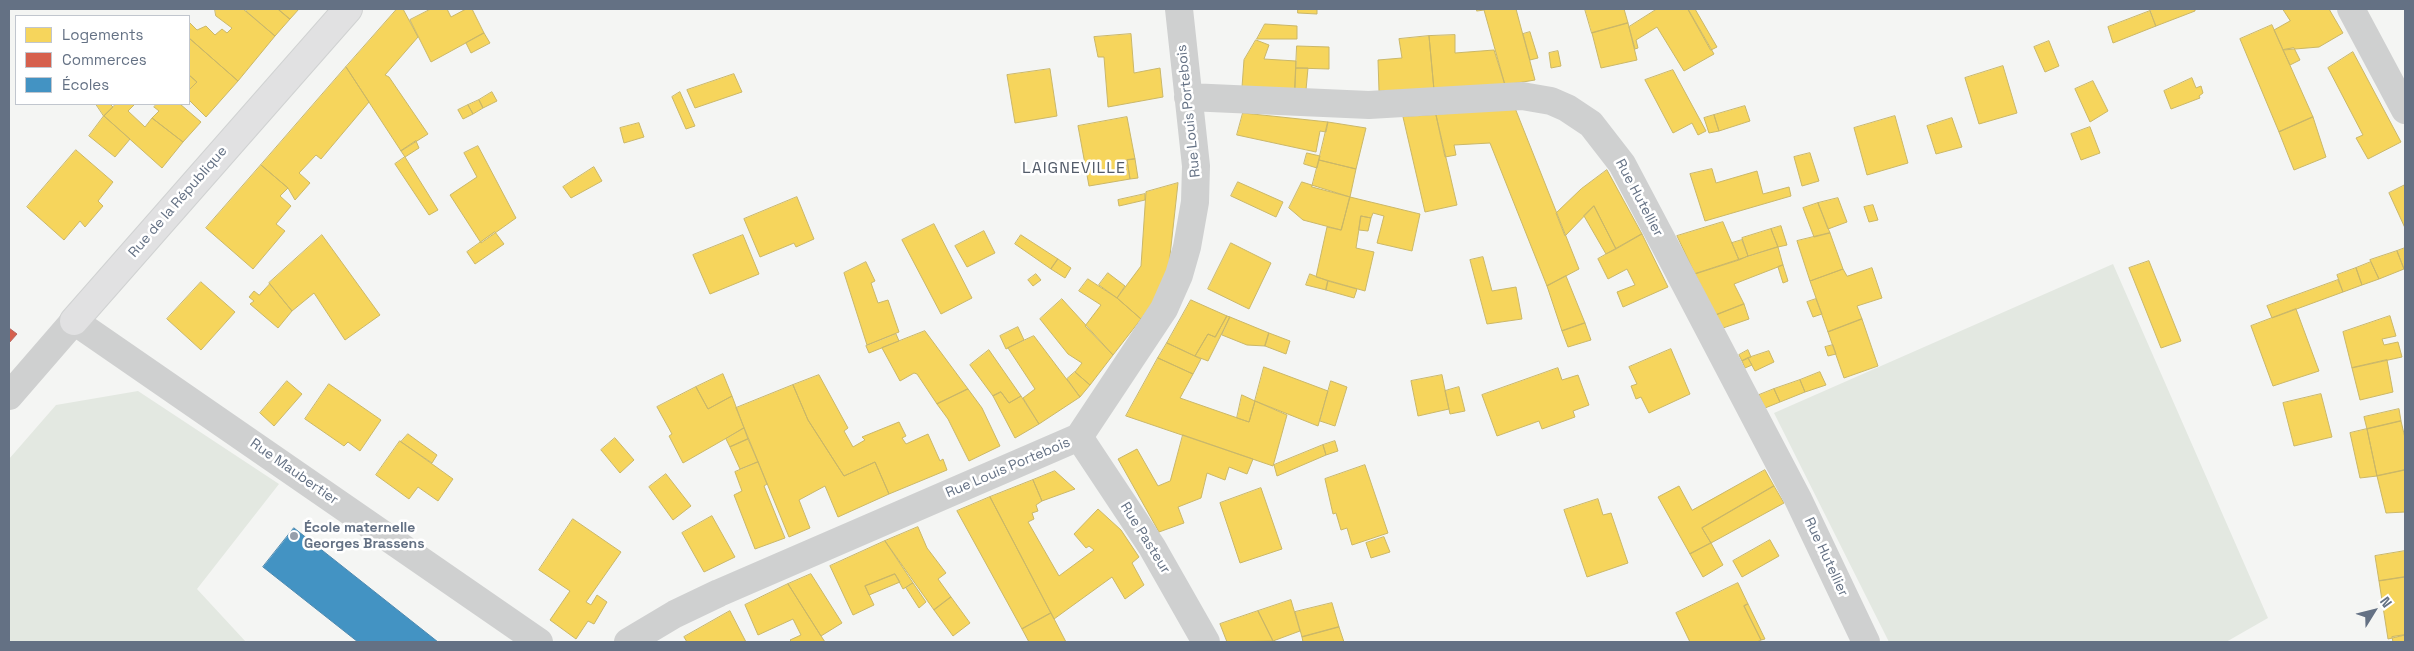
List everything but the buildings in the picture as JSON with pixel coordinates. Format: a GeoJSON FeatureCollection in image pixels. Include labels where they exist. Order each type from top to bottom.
{"type":"FeatureCollection","features":[{"type":"Feature","properties":{"kind":"main road","name":"Rue de la République"},"geometry":{"type":"LineString","coordinates":[[74,321],[348,9]]}},
{"type":"Feature","properties":{"kind":"street","name":"Rue Louis Portebois"},"geometry":{"type":"LineString","coordinates":[[628,642],[675,614],[727,589],[1080,438],[1164,309],[1179,275],[1187,247],[1197,184],[1179,9]]}},
{"type":"Feature","properties":{"kind":"street"},"geometry":{"type":"LineString","coordinates":[[2351,9],[2405,110]]}},
{"type":"Feature","properties":{"kind":"street","name":"Rue Hutellier"},"geometry":{"type":"LineString","coordinates":[[1188,97],[1369,105],[1522,96],[1552,101],[1592,124],[1622,164],[1675,263],[1798,498],[1866,642]]}},
{"type":"Feature","properties":{"kind":"street","name":"Rue de la République"},"geometry":{"type":"LineString","coordinates":[[9,396],[74,321]]}},
{"type":"Feature","properties":{"kind":"street","name":"Rue Maubertier"},"geometry":{"type":"LineString","coordinates":[[74,321],[539,642]]}},
{"type":"Feature","properties":{"kind":"street","name":"Rue Pasteur"},"geometry":{"type":"LineString","coordinates":[[1080,438],[1152,547],[1206,642]]}},
{"type":"Feature","properties":{"kind":"shaded area"},"geometry":{"type":"Polygon","coordinates":[[[2113,264],[2268,618],[2226,642],[1889,642],[1774,413],[2113,264]]]}},
{"type":"Feature","properties":{"kind":"shaded area"},"geometry":{"type":"Polygon","coordinates":[[[138,391],[279,484],[197,589],[246,642],[9,642],[9,459],[56,405],[138,391]]]}},
{"type":"Feature","properties":{"kind":"place","name":"École maternelle Georges Brassens"},"geometry":{"type":"Point","coordinates":[294,536]}},
{"type":"Feature","properties":{"kind":"district","name":"LAIGNEVILLE"},"geometry":{"type":"Point","coordinates":[1074,169]}}]}
